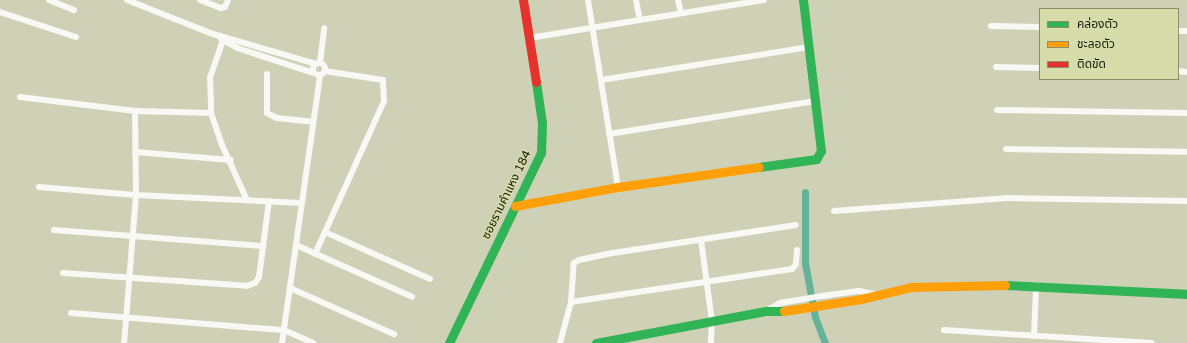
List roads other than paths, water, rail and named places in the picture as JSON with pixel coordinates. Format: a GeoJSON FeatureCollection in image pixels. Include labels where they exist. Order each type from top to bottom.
{"type":"FeatureCollection","features":[{"type":"Feature","properties":{"kind":"street"},"geometry":{"type":"LineString","coordinates":[[49,0],[74,10]]}},
{"type":"Feature","properties":{"kind":"street"},"geometry":{"type":"LineString","coordinates":[[127,0],[213,34],[318,64]]}},
{"type":"Feature","properties":{"kind":"street"},"geometry":{"type":"LineString","coordinates":[[200,0],[221,8],[225,7],[228,0]]}},
{"type":"Feature","properties":{"kind":"street","name":"ซอยรามคำแหง 184"},"geometry":{"type":"LineString","coordinates":[[449,343],[541,153],[544,140],[523,0]]}},
{"type":"Feature","properties":{"kind":"street"},"geometry":{"type":"LineString","coordinates":[[588,0],[618,188]]}},
{"type":"Feature","properties":{"kind":"street"},"geometry":{"type":"LineString","coordinates":[[636,0],[640,20]]}},
{"type":"Feature","properties":{"kind":"street"},"geometry":{"type":"LineString","coordinates":[[678,0],[681,13]]}},
{"type":"Feature","properties":{"kind":"street"},"geometry":{"type":"LineString","coordinates":[[529,38],[681,13],[719,3],[762,0]]}},
{"type":"Feature","properties":{"kind":"street"},"geometry":{"type":"LineString","coordinates":[[515,206],[618,188],[816,159],[821,151],[810,47],[802,0]]}},
{"type":"Feature","properties":{"kind":"street"},"geometry":{"type":"LineString","coordinates":[[0,12],[76,37]]}},
{"type":"Feature","properties":{"kind":"street"},"geometry":{"type":"LineString","coordinates":[[991,26],[1039,27]]}},
{"type":"Feature","properties":{"kind":"street"},"geometry":{"type":"LineString","coordinates":[[282,343],[313,122],[319,73],[318,64],[324,28]]}},
{"type":"Feature","properties":{"kind":"street"},"geometry":{"type":"LineString","coordinates":[[213,34],[237,48],[319,73],[383,80],[384,101],[315,254]]}},
{"type":"Feature","properties":{"kind":"street"},"geometry":{"type":"LineString","coordinates":[[224,40],[210,77],[211,113],[222,145],[231,160],[247,200]]}},
{"type":"Feature","properties":{"kind":"street"},"geometry":{"type":"LineString","coordinates":[[601,80],[810,47]]}},
{"type":"Feature","properties":{"kind":"street"},"geometry":{"type":"LineString","coordinates":[[270,58],[273,51]]}},
{"type":"Feature","properties":{"kind":"street"},"geometry":{"type":"LineString","coordinates":[[318,64],[319,73]]}},
{"type":"Feature","properties":{"kind":"street"},"geometry":{"type":"LineString","coordinates":[[996,67],[1039,68]]}},
{"type":"Feature","properties":{"kind":"street"},"geometry":{"type":"LineString","coordinates":[[267,74],[267,114],[277,118],[313,122]]}},
{"type":"Feature","properties":{"kind":"street"},"geometry":{"type":"LineString","coordinates":[[20,97],[135,111],[211,113]]}},
{"type":"Feature","properties":{"kind":"street"},"geometry":{"type":"LineString","coordinates":[[609,134],[815,101]]}},
{"type":"Feature","properties":{"kind":"street"},"geometry":{"type":"LineString","coordinates":[[997,110],[1187,113]]}},
{"type":"Feature","properties":{"kind":"street"},"geometry":{"type":"LineString","coordinates":[[124,343],[136,195],[135,111]]}},
{"type":"Feature","properties":{"kind":"street"},"geometry":{"type":"LineString","coordinates":[[1006,149],[1187,152]]}},
{"type":"Feature","properties":{"kind":"street"},"geometry":{"type":"LineString","coordinates":[[135,152],[231,160]]}},
{"type":"Feature","properties":{"kind":"street"},"geometry":{"type":"LineString","coordinates":[[39,187],[136,195],[302,203]]}},
{"type":"Feature","properties":{"kind":"street"},"geometry":{"type":"LineString","coordinates":[[834,211],[1008,198],[1187,201]]}},
{"type":"Feature","properties":{"kind":"street"},"geometry":{"type":"LineString","coordinates":[[63,273],[129,276],[247,286],[255,283],[259,277],[269,201]]}},
{"type":"Feature","properties":{"kind":"street"},"geometry":{"type":"LineString","coordinates":[[560,343],[571,302],[574,263],[579,260],[796,225]]}},
{"type":"Feature","properties":{"kind":"street"},"geometry":{"type":"LineString","coordinates":[[54,230],[263,246]]}},
{"type":"Feature","properties":{"kind":"street"},"geometry":{"type":"LineString","coordinates":[[325,232],[430,279]]}},
{"type":"Feature","properties":{"kind":"street"},"geometry":{"type":"LineString","coordinates":[[701,240],[708,282],[712,321],[711,343]]}},
{"type":"Feature","properties":{"kind":"street"},"geometry":{"type":"LineString","coordinates":[[296,245],[412,297]]}},
{"type":"Feature","properties":{"kind":"street"},"geometry":{"type":"LineString","coordinates":[[571,302],[792,269],[796,264],[797,250]]}},
{"type":"Feature","properties":{"kind":"street"},"geometry":{"type":"LineString","coordinates":[[596,343],[780,308],[912,287],[953,285],[1187,294]]}},
{"type":"Feature","properties":{"kind":"street"},"geometry":{"type":"LineString","coordinates":[[290,288],[394,334]]}},
{"type":"Feature","properties":{"kind":"street"},"geometry":{"type":"LineString","coordinates":[[1034,336],[1036,288]]}},
{"type":"Feature","properties":{"kind":"street"},"geometry":{"type":"LineString","coordinates":[[71,313],[284,330],[313,343]]}},
{"type":"Feature","properties":{"kind":"street"},"geometry":{"type":"LineString","coordinates":[[944,330],[1152,343]]}},
{"type":"Feature","properties":{"kind":"waterway"},"geometry":{"type":"LineString","coordinates":[[805,192],[805,263],[815,317],[825,343]]}}]}
